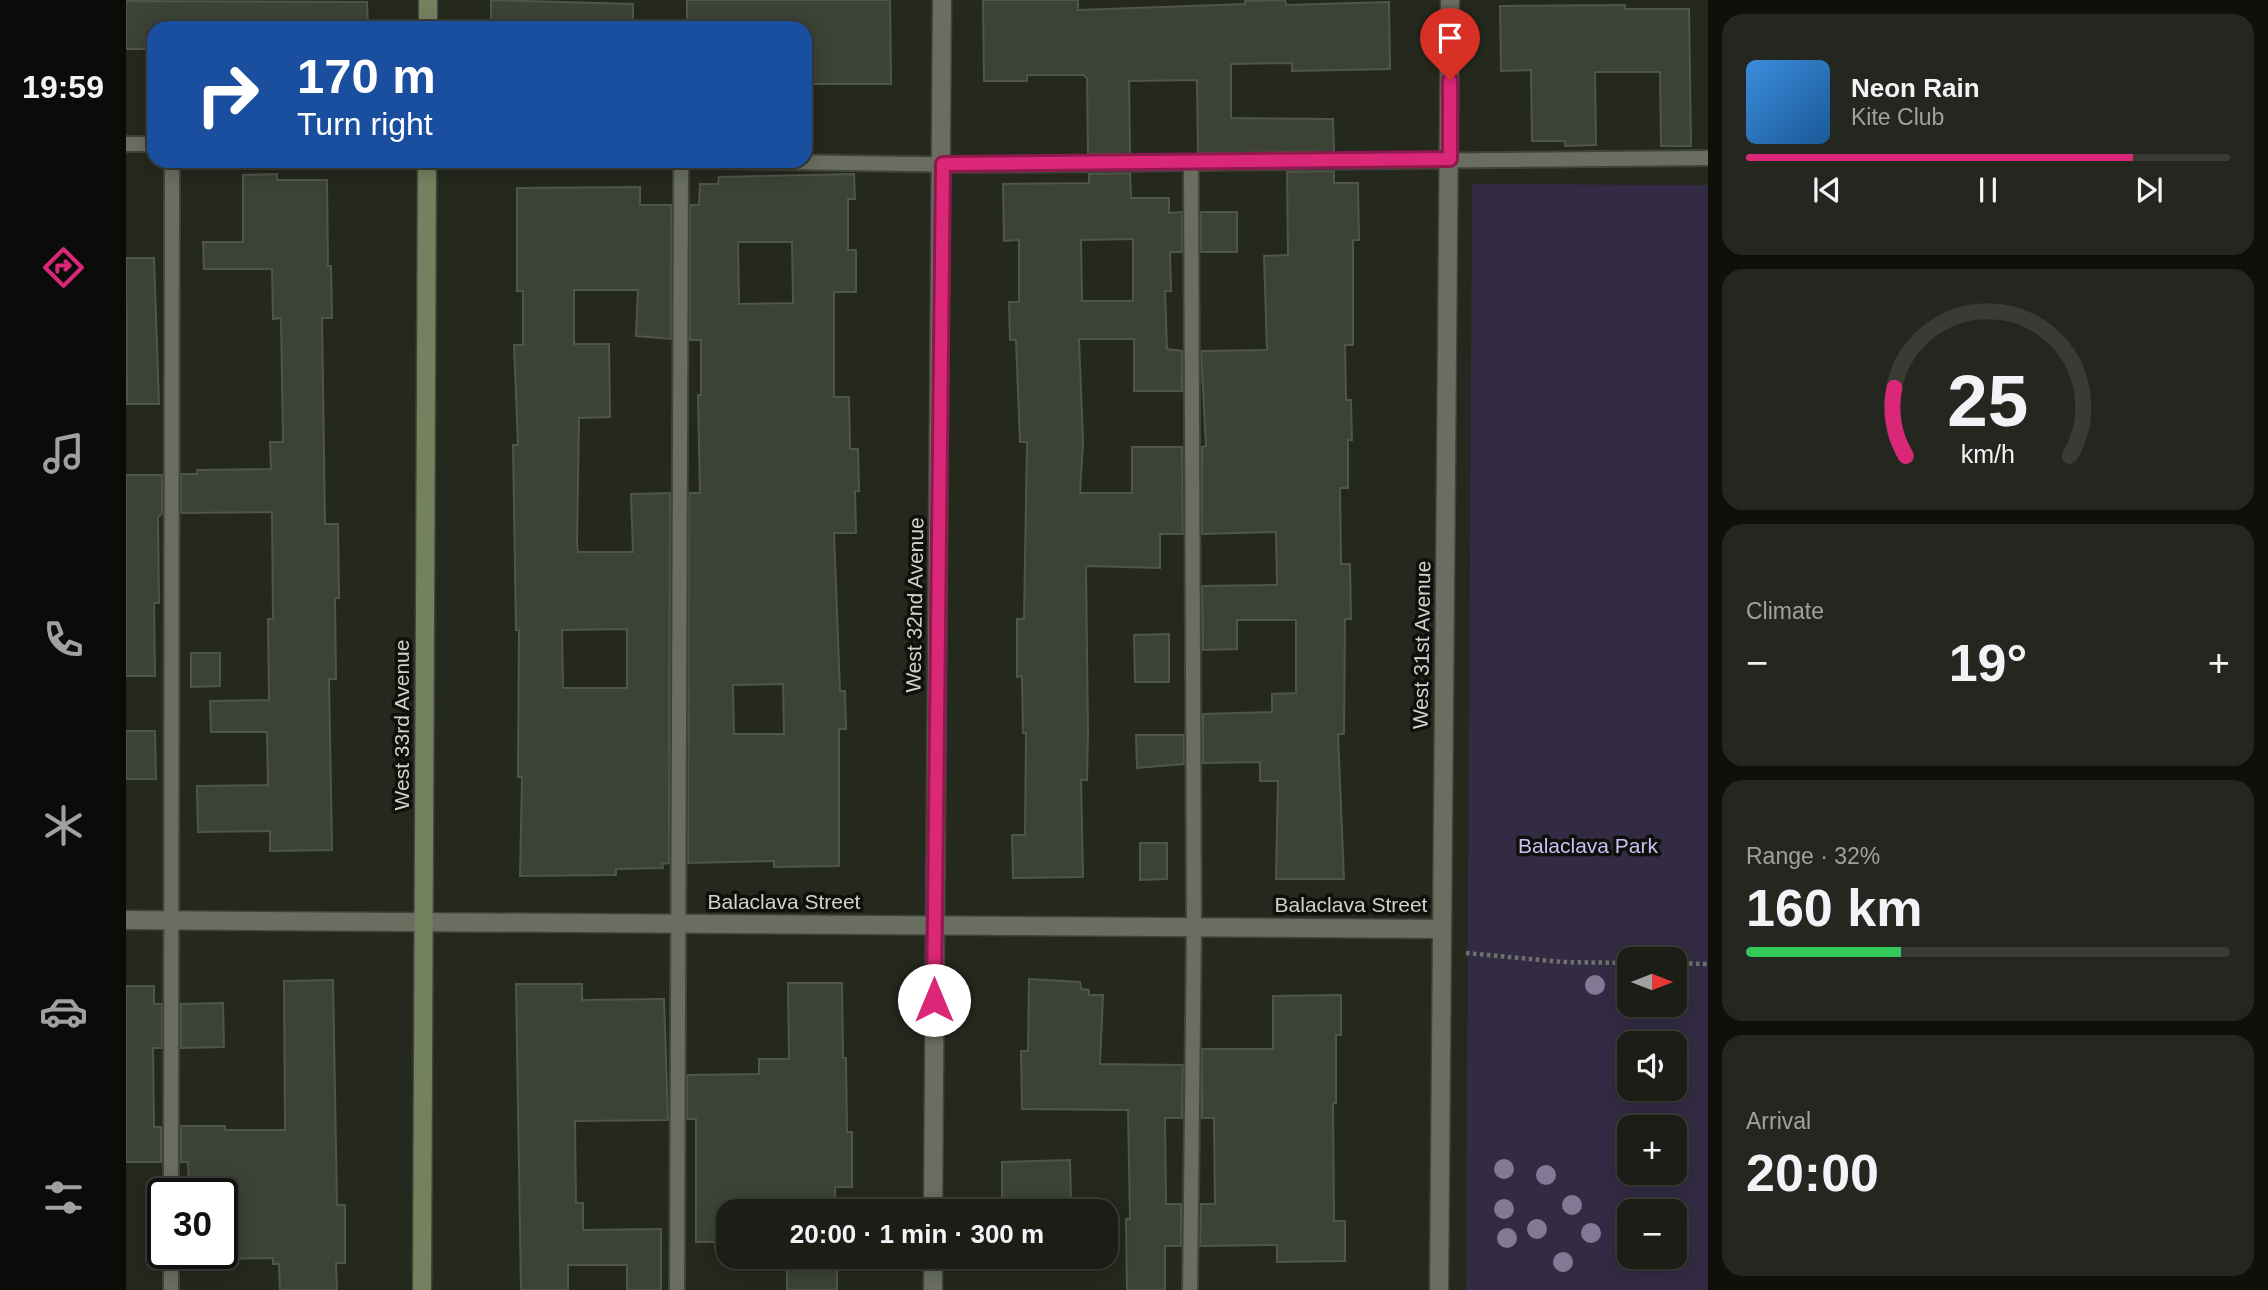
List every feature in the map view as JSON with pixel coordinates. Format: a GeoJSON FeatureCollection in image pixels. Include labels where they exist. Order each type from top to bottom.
{"type":"FeatureCollection","features":[{"type":"Feature","properties":{"kind":"street"},"geometry":{"type":"LineString","coordinates":[[428,0],[428,21]]}},
{"type":"Feature","properties":{"kind":"street","name":"West 32nd Avenue"},"geometry":{"type":"LineString","coordinates":[[933,1199],[943,164],[942,0]]}},
{"type":"Feature","properties":{"kind":"street","name":"West 31st Avenue"},"geometry":{"type":"LineString","coordinates":[[1439,1290],[1450,0]]}},
{"type":"Feature","properties":{"kind":"street","name":"West 33rd Avenue"},"geometry":{"type":"LineString","coordinates":[[422,1290],[427,168]]}},
{"type":"Feature","properties":{"kind":"street","name":"Balaclava Street"},"geometry":{"type":"LineString","coordinates":[[126,920],[1442,929]]}},
{"type":"Feature","properties":{"kind":"street"},"geometry":{"type":"LineString","coordinates":[[933,1269],[933,1290]]}},
{"type":"Feature","properties":{"kind":"lane"},"geometry":{"type":"LineString","coordinates":[[126,144],[147,145]]}},
{"type":"Feature","properties":{"kind":"lane"},"geometry":{"type":"LineString","coordinates":[[812,162],[1191,164],[1708,158]]}},
{"type":"Feature","properties":{"kind":"lane"},"geometry":{"type":"LineString","coordinates":[[1190,1290],[1194,927],[1191,164]]}},
{"type":"Feature","properties":{"kind":"lane"},"geometry":{"type":"LineString","coordinates":[[171,1178],[172,168]]}},
{"type":"Feature","properties":{"kind":"lane"},"geometry":{"type":"LineString","coordinates":[[677,1290],[681,168]]}},
{"type":"Feature","properties":{"kind":"lane"},"geometry":{"type":"LineString","coordinates":[[171,1269],[171,1290]]}},
{"type":"Feature","properties":{"kind":"path"},"geometry":{"type":"LineString","coordinates":[[1466,953],[1562,962],[1617,963]]}},
{"type":"Feature","properties":{"kind":"path"},"geometry":{"type":"LineString","coordinates":[[1687,963],[1708,964]]}},
{"type":"Feature","properties":{"kind":"green space","name":"Balaclava Park"},"geometry":{"type":"Polygon","coordinates":[[[1472,184],[1708,185],[1708,1290],[1466,1290],[1472,184]]]}},
{"type":"Feature","properties":{"kind":"building"},"geometry":{"type":"Polygon","coordinates":[[[491,0],[633,4],[633,21],[491,21],[491,0]]]}},
{"type":"Feature","properties":{"kind":"building"},"geometry":{"type":"Polygon","coordinates":[[[687,0],[890,0],[891,84],[812,84],[812,21],[687,21],[687,0]]]}},
{"type":"Feature","properties":{"kind":"building"},"geometry":{"type":"Polygon","coordinates":[[[983,0],[1078,0],[1078,10],[1245,4],[1245,1],[1285,0],[1286,5],[1389,2],[1390,69],[1292,71],[1292,63],[1231,64],[1231,118],[1333,119],[1334,152],[1198,153],[1197,80],[1129,81],[1130,154],[1088,154],[1087,78],[1083,75],[1027,75],[1027,81],[984,81],[983,0]]]}},
{"type":"Feature","properties":{"kind":"building"},"geometry":{"type":"Polygon","coordinates":[[[126,1],[367,2],[368,21],[147,21],[147,49],[126,49],[126,1]]]}},
{"type":"Feature","properties":{"kind":"building"},"geometry":{"type":"Polygon","coordinates":[[[1625,5],[1625,9],[1689,9],[1691,146],[1661,146],[1660,72],[1595,72],[1596,145],[1565,146],[1565,141],[1532,141],[1531,70],[1501,71],[1500,6],[1625,5]]]}},
{"type":"Feature","properties":{"kind":"building"},"geometry":{"type":"Polygon","coordinates":[[[1334,171],[1334,183],[1358,183],[1359,240],[1353,240],[1353,345],[1345,345],[1346,400],[1351,400],[1352,440],[1348,440],[1348,488],[1340,488],[1341,564],[1350,564],[1351,619],[1345,619],[1344,734],[1338,734],[1344,879],[1276,879],[1278,781],[1260,781],[1260,762],[1203,763],[1203,714],[1272,712],[1272,694],[1296,693],[1296,620],[1237,620],[1237,649],[1203,650],[1202,586],[1277,585],[1276,532],[1202,534],[1202,447],[1206,446],[1201,351],[1267,350],[1264,256],[1288,255],[1287,172],[1334,171]]]}},
{"type":"Feature","properties":{"kind":"building"},"geometry":{"type":"Polygon","coordinates":[[[1130,173],[1131,198],[1169,198],[1169,213],[1182,212],[1182,252],[1170,252],[1171,291],[1165,291],[1167,349],[1182,351],[1182,391],[1134,391],[1134,339],[1079,339],[1083,442],[1080,493],[1132,493],[1132,447],[1182,447],[1183,534],[1160,534],[1160,568],[1086,566],[1088,733],[1087,780],[1081,780],[1083,877],[1013,878],[1012,835],[1025,835],[1026,733],[1023,733],[1022,676],[1017,677],[1017,619],[1024,619],[1027,442],[1020,442],[1016,340],[1010,340],[1009,302],[1019,302],[1019,240],[1004,241],[1003,184],[1089,183],[1089,174],[1130,173]],[[1133,239],[1081,240],[1082,301],[1133,301],[1133,239]]]}},
{"type":"Feature","properties":{"kind":"building"},"geometry":{"type":"Polygon","coordinates":[[[277,174],[277,180],[327,180],[328,266],[331,266],[332,318],[322,318],[325,524],[338,524],[339,598],[335,598],[336,679],[329,679],[332,850],[270,851],[270,831],[198,832],[197,786],[268,785],[267,732],[211,732],[210,701],[269,700],[268,619],[273,619],[272,512],[181,513],[181,474],[197,474],[197,470],[271,469],[270,442],[283,442],[281,318],[273,319],[272,269],[204,269],[203,242],[243,242],[243,175],[277,174]]]}},
{"type":"Feature","properties":{"kind":"building"},"geometry":{"type":"Polygon","coordinates":[[[854,174],[855,199],[848,199],[848,250],[856,250],[856,292],[834,292],[834,397],[849,397],[850,449],[858,449],[859,491],[855,491],[856,533],[834,533],[840,691],[845,691],[846,729],[839,729],[839,866],[774,867],[774,861],[688,863],[689,493],[700,493],[698,395],[701,395],[701,340],[690,340],[690,205],[699,205],[700,184],[718,184],[719,177],[854,174]],[[738,242],[739,304],[793,303],[792,242],[738,242]],[[783,684],[733,685],[734,734],[784,734],[783,684]]]}},
{"type":"Feature","properties":{"kind":"building"},"geometry":{"type":"Polygon","coordinates":[[[640,187],[640,205],[671,205],[671,339],[636,336],[638,290],[574,290],[574,344],[609,344],[610,417],[579,418],[578,552],[633,552],[631,494],[670,493],[669,863],[662,864],[663,868],[616,869],[616,875],[520,876],[522,777],[518,777],[519,630],[516,630],[513,445],[518,445],[514,345],[523,345],[523,291],[517,291],[517,188],[640,187]],[[627,629],[562,630],[563,688],[627,688],[627,629]]]}},
{"type":"Feature","properties":{"kind":"building"},"geometry":{"type":"Polygon","coordinates":[[[1201,212],[1237,212],[1237,252],[1201,252],[1201,212]]]}},
{"type":"Feature","properties":{"kind":"building"},"geometry":{"type":"Polygon","coordinates":[[[126,258],[154,258],[159,404],[127,404],[126,258]]]}},
{"type":"Feature","properties":{"kind":"building"},"geometry":{"type":"Polygon","coordinates":[[[126,475],[162,475],[162,513],[158,518],[159,603],[154,603],[155,676],[126,676],[126,475]]]}},
{"type":"Feature","properties":{"kind":"building"},"geometry":{"type":"Polygon","coordinates":[[[1169,634],[1169,682],[1135,682],[1134,635],[1169,634]]]}},
{"type":"Feature","properties":{"kind":"building"},"geometry":{"type":"Polygon","coordinates":[[[191,653],[220,653],[220,686],[191,687],[191,653]]]}},
{"type":"Feature","properties":{"kind":"building"},"geometry":{"type":"Polygon","coordinates":[[[126,731],[155,731],[156,779],[126,779],[126,731]]]}},
{"type":"Feature","properties":{"kind":"building"},"geometry":{"type":"Polygon","coordinates":[[[1136,735],[1184,735],[1184,764],[1137,768],[1136,735]]]}},
{"type":"Feature","properties":{"kind":"building"},"geometry":{"type":"Polygon","coordinates":[[[1140,843],[1167,843],[1167,879],[1140,880],[1140,843]]]}},
{"type":"Feature","properties":{"kind":"building"},"geometry":{"type":"Polygon","coordinates":[[[1029,979],[1080,982],[1081,989],[1089,990],[1089,995],[1103,995],[1100,1064],[1183,1065],[1182,1118],[1165,1118],[1166,1204],[1181,1204],[1181,1246],[1165,1246],[1165,1290],[1127,1290],[1126,1219],[1130,1219],[1128,1110],[1022,1109],[1021,1051],[1028,1051],[1029,979]]]}},
{"type":"Feature","properties":{"kind":"building"},"geometry":{"type":"Polygon","coordinates":[[[333,980],[337,1205],[345,1205],[345,1263],[336,1263],[337,1290],[280,1290],[279,1264],[273,1264],[273,1258],[238,1259],[238,1178],[188,1178],[188,1162],[181,1162],[181,1126],[225,1126],[225,1130],[285,1130],[284,981],[333,980]]]}},
{"type":"Feature","properties":{"kind":"building"},"geometry":{"type":"Polygon","coordinates":[[[788,983],[842,983],[847,1132],[852,1132],[852,1187],[835,1187],[836,1199],[716,1199],[716,1242],[696,1242],[696,1119],[687,1119],[687,1075],[759,1074],[759,1059],[789,1059],[788,983]]]}},
{"type":"Feature","properties":{"kind":"building"},"geometry":{"type":"Polygon","coordinates":[[[516,984],[582,984],[582,1000],[664,999],[668,1120],[575,1121],[576,1203],[583,1203],[583,1230],[661,1229],[661,1290],[627,1290],[627,1265],[568,1265],[568,1290],[521,1290],[516,984]]]}},
{"type":"Feature","properties":{"kind":"building"},"geometry":{"type":"Polygon","coordinates":[[[126,986],[154,986],[154,1004],[162,1004],[162,1048],[153,1048],[154,1127],[161,1127],[161,1162],[126,1162],[126,986]]]}},
{"type":"Feature","properties":{"kind":"building"},"geometry":{"type":"Polygon","coordinates":[[[1341,995],[1341,1035],[1336,1035],[1336,1103],[1333,1103],[1334,1221],[1345,1221],[1345,1261],[1277,1262],[1277,1245],[1200,1246],[1201,1204],[1215,1204],[1214,1118],[1202,1118],[1202,1049],[1273,1049],[1273,996],[1341,995]]]}},
{"type":"Feature","properties":{"kind":"building"},"geometry":{"type":"Polygon","coordinates":[[[223,1003],[224,1047],[181,1048],[181,1004],[223,1003]]]}},
{"type":"Feature","properties":{"kind":"building"},"geometry":{"type":"Polygon","coordinates":[[[1070,1160],[1071,1199],[1002,1199],[1002,1162],[1070,1160]]]}},
{"type":"Feature","properties":{"kind":"building"},"geometry":{"type":"Polygon","coordinates":[[[787,1269],[837,1269],[837,1290],[787,1290],[787,1269]]]}},
{"type":"Feature","properties":{"kind":"route"},"geometry":{"type":"LineString","coordinates":[[934,1000],[943,164],[1191,164],[1450,159],[1450,80]]}}]}
